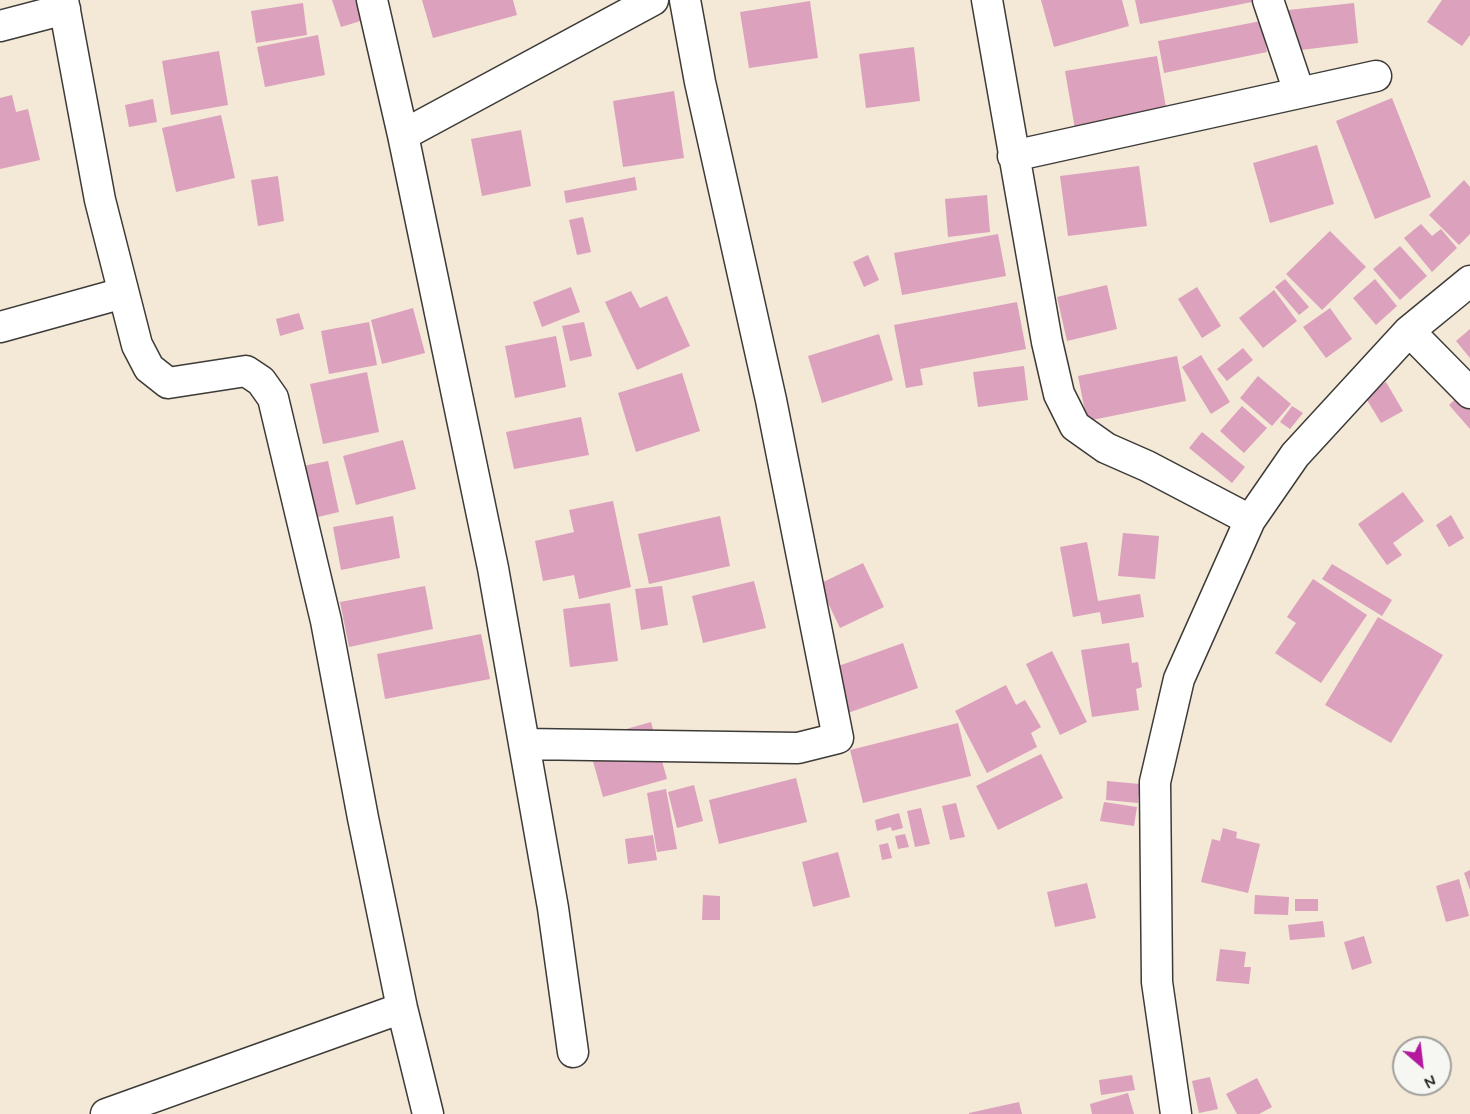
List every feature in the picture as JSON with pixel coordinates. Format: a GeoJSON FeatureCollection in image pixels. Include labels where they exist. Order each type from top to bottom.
{"type":"FeatureCollection","features":[{"type":"Feature","properties":{"kind":"street"},"geometry":{"type":"LineString","coordinates":[[372,0],[403,135],[494,568],[553,908],[573,1052]]}},
{"type":"Feature","properties":{"kind":"street"},"geometry":{"type":"LineString","coordinates":[[403,135],[653,0]]}},
{"type":"Feature","properties":{"kind":"street"},"geometry":{"type":"LineString","coordinates":[[524,744],[798,748],[838,738],[771,400],[700,82],[685,0]]}},
{"type":"Feature","properties":{"kind":"street"},"geometry":{"type":"LineString","coordinates":[[987,0],[1047,342],[1059,394],[1075,426],[1106,448],[1147,466],[1250,520]]}},
{"type":"Feature","properties":{"kind":"street"},"geometry":{"type":"LineString","coordinates":[[1268,0],[1299,92]]}},
{"type":"Feature","properties":{"kind":"street"},"geometry":{"type":"LineString","coordinates":[[0,26],[64,4],[100,200],[137,345],[149,368],[168,383],[246,371],[261,381],[273,398],[326,621],[402,1008],[428,1114]]}},
{"type":"Feature","properties":{"kind":"street"},"geometry":{"type":"LineString","coordinates":[[1013,156],[1376,76]]}},
{"type":"Feature","properties":{"kind":"street"},"geometry":{"type":"LineString","coordinates":[[1176,1114],[1157,982],[1155,782],[1179,679],[1250,520],[1295,455],[1409,331],[1470,281]]}},
{"type":"Feature","properties":{"kind":"street"},"geometry":{"type":"LineString","coordinates":[[0,327],[123,293]]}},
{"type":"Feature","properties":{"kind":"street"},"geometry":{"type":"LineString","coordinates":[[1409,331],[1470,393]]}},
{"type":"Feature","properties":{"kind":"street"},"geometry":{"type":"LineString","coordinates":[[117,1112],[402,1008]]}},
{"type":"Feature","properties":{"kind":"building"},"geometry":{"type":"Polygon","coordinates":[[[332,0],[361,0],[367,19],[341,27],[332,0]]]}},
{"type":"Feature","properties":{"kind":"building"},"geometry":{"type":"Polygon","coordinates":[[[422,0],[513,0],[517,15],[433,38],[422,0]]]}},
{"type":"Feature","properties":{"kind":"building"},"geometry":{"type":"Polygon","coordinates":[[[1041,0],[1122,0],[1129,26],[1054,47],[1041,0]]]}},
{"type":"Feature","properties":{"kind":"building"},"geometry":{"type":"Polygon","coordinates":[[[1135,0],[1252,0],[1252,2],[1140,24],[1135,0]]]}},
{"type":"Feature","properties":{"kind":"building"},"geometry":{"type":"Polygon","coordinates":[[[1442,0],[1470,0],[1470,35],[1462,46],[1427,22],[1442,0]]]}},
{"type":"Feature","properties":{"kind":"building"},"geometry":{"type":"Polygon","coordinates":[[[810,1],[818,58],[749,68],[740,12],[810,1]]]}},
{"type":"Feature","properties":{"kind":"building"},"geometry":{"type":"Polygon","coordinates":[[[303,3],[307,35],[256,43],[251,11],[303,3]]]}},
{"type":"Feature","properties":{"kind":"building"},"geometry":{"type":"Polygon","coordinates":[[[1354,3],[1358,43],[1293,51],[1288,10],[1354,3]]]}},
{"type":"Feature","properties":{"kind":"building"},"geometry":{"type":"Polygon","coordinates":[[[1261,21],[1267,52],[1164,73],[1158,41],[1261,21]]]}},
{"type":"Feature","properties":{"kind":"building"},"geometry":{"type":"Polygon","coordinates":[[[318,35],[325,75],[265,87],[257,47],[318,35]]]}},
{"type":"Feature","properties":{"kind":"building"},"geometry":{"type":"Polygon","coordinates":[[[914,47],[920,101],[866,108],[859,54],[914,47]]]}},
{"type":"Feature","properties":{"kind":"building"},"geometry":{"type":"Polygon","coordinates":[[[219,51],[228,105],[171,115],[162,61],[219,51]]]}},
{"type":"Feature","properties":{"kind":"building"},"geometry":{"type":"Polygon","coordinates":[[[1157,56],[1167,113],[1075,129],[1065,71],[1157,56]]]}},
{"type":"Feature","properties":{"kind":"building"},"geometry":{"type":"Polygon","coordinates":[[[674,91],[684,158],[623,167],[613,101],[674,91]]]}},
{"type":"Feature","properties":{"kind":"building"},"geometry":{"type":"Polygon","coordinates":[[[12,95],[16,112],[28,109],[40,160],[0,169],[0,98],[12,95]]]}},
{"type":"Feature","properties":{"kind":"building"},"geometry":{"type":"Polygon","coordinates":[[[1392,98],[1431,197],[1375,219],[1336,121],[1392,98]]]}},
{"type":"Feature","properties":{"kind":"building"},"geometry":{"type":"Polygon","coordinates":[[[153,99],[157,122],[129,127],[125,105],[153,99]]]}},
{"type":"Feature","properties":{"kind":"building"},"geometry":{"type":"Polygon","coordinates":[[[221,115],[235,178],[176,192],[162,128],[221,115]]]}},
{"type":"Feature","properties":{"kind":"building"},"geometry":{"type":"Polygon","coordinates":[[[521,130],[531,186],[482,196],[471,139],[521,130]]]}},
{"type":"Feature","properties":{"kind":"building"},"geometry":{"type":"Polygon","coordinates":[[[1317,145],[1334,204],[1270,223],[1253,163],[1317,145]]]}},
{"type":"Feature","properties":{"kind":"building"},"geometry":{"type":"Polygon","coordinates":[[[1139,166],[1147,226],[1068,236],[1060,176],[1139,166]]]}},
{"type":"Feature","properties":{"kind":"building"},"geometry":{"type":"Polygon","coordinates":[[[278,176],[284,221],[258,226],[251,180],[278,176]]]}},
{"type":"Feature","properties":{"kind":"building"},"geometry":{"type":"Polygon","coordinates":[[[635,177],[637,190],[566,203],[564,191],[635,177]]]}},
{"type":"Feature","properties":{"kind":"building"},"geometry":{"type":"Polygon","coordinates":[[[1464,180],[1470,187],[1470,234],[1459,245],[1429,215],[1464,180]]]}},
{"type":"Feature","properties":{"kind":"building"},"geometry":{"type":"Polygon","coordinates":[[[987,195],[990,232],[948,237],[945,199],[987,195]]]}},
{"type":"Feature","properties":{"kind":"building"},"geometry":{"type":"Polygon","coordinates":[[[583,217],[591,252],[577,255],[569,220],[583,217]]]}},
{"type":"Feature","properties":{"kind":"building"},"geometry":{"type":"Polygon","coordinates":[[[1421,224],[1432,236],[1441,229],[1457,248],[1432,272],[1404,238],[1421,224]]]}},
{"type":"Feature","properties":{"kind":"building"},"geometry":{"type":"Polygon","coordinates":[[[1330,231],[1366,267],[1322,310],[1286,274],[1330,231]]]}},
{"type":"Feature","properties":{"kind":"building"},"geometry":{"type":"Polygon","coordinates":[[[998,234],[1006,276],[902,295],[894,253],[998,234]]]}},
{"type":"Feature","properties":{"kind":"building"},"geometry":{"type":"Polygon","coordinates":[[[1400,246],[1427,276],[1400,300],[1373,269],[1400,246]]]}},
{"type":"Feature","properties":{"kind":"building"},"geometry":{"type":"Polygon","coordinates":[[[868,255],[879,280],[864,287],[853,262],[868,255]]]}},
{"type":"Feature","properties":{"kind":"building"},"geometry":{"type":"Polygon","coordinates":[[[1285,279],[1309,307],[1299,315],[1275,287],[1285,279]]]}},
{"type":"Feature","properties":{"kind":"building"},"geometry":{"type":"Polygon","coordinates":[[[1375,279],[1397,306],[1376,325],[1353,298],[1375,279]]]}},
{"type":"Feature","properties":{"kind":"building"},"geometry":{"type":"Polygon","coordinates":[[[1107,285],[1117,329],[1067,341],[1057,297],[1107,285]]]}},
{"type":"Feature","properties":{"kind":"building"},"geometry":{"type":"Polygon","coordinates":[[[571,287],[580,312],[542,327],[533,302],[571,287]]]}},
{"type":"Feature","properties":{"kind":"building"},"geometry":{"type":"Polygon","coordinates":[[[1197,287],[1221,326],[1202,338],[1178,299],[1197,287]]]}},
{"type":"Feature","properties":{"kind":"building"},"geometry":{"type":"Polygon","coordinates":[[[1274,290],[1297,321],[1263,348],[1239,318],[1274,290]]]}},
{"type":"Feature","properties":{"kind":"building"},"geometry":{"type":"Polygon","coordinates":[[[631,291],[640,308],[667,296],[690,346],[637,370],[605,302],[631,291]]]}},
{"type":"Feature","properties":{"kind":"building"},"geometry":{"type":"Polygon","coordinates":[[[1017,302],[1026,349],[920,369],[923,385],[906,388],[894,325],[1017,302]]]}},
{"type":"Feature","properties":{"kind":"building"},"geometry":{"type":"Polygon","coordinates":[[[413,308],[425,353],[382,364],[371,320],[413,308]]]}},
{"type":"Feature","properties":{"kind":"building"},"geometry":{"type":"Polygon","coordinates":[[[1330,308],[1352,339],[1326,358],[1303,327],[1330,308]]]}},
{"type":"Feature","properties":{"kind":"building"},"geometry":{"type":"Polygon","coordinates":[[[299,313],[304,329],[280,336],[276,319],[299,313]]]}},
{"type":"Feature","properties":{"kind":"building"},"geometry":{"type":"Polygon","coordinates":[[[369,322],[377,365],[329,374],[321,331],[369,322]]]}},
{"type":"Feature","properties":{"kind":"building"},"geometry":{"type":"Polygon","coordinates":[[[584,322],[592,356],[570,361],[562,326],[584,322]]]}},
{"type":"Feature","properties":{"kind":"building"},"geometry":{"type":"Polygon","coordinates":[[[1470,329],[1470,358],[1456,341],[1470,329]]]}},
{"type":"Feature","properties":{"kind":"building"},"geometry":{"type":"Polygon","coordinates":[[[879,334],[893,380],[822,403],[808,356],[879,334]]]}},
{"type":"Feature","properties":{"kind":"building"},"geometry":{"type":"Polygon","coordinates":[[[556,336],[566,387],[515,398],[505,346],[556,336]]]}},
{"type":"Feature","properties":{"kind":"building"},"geometry":{"type":"Polygon","coordinates":[[[1243,348],[1253,360],[1227,381],[1217,369],[1243,348]]]}},
{"type":"Feature","properties":{"kind":"building"},"geometry":{"type":"Polygon","coordinates":[[[1201,355],[1230,402],[1211,414],[1182,367],[1201,355]]]}},
{"type":"Feature","properties":{"kind":"building"},"geometry":{"type":"Polygon","coordinates":[[[1177,356],[1186,401],[1087,421],[1078,376],[1177,356]]]}},
{"type":"Feature","properties":{"kind":"building"},"geometry":{"type":"Polygon","coordinates":[[[1024,366],[1028,400],[978,407],[973,372],[1024,366]]]}},
{"type":"Feature","properties":{"kind":"building"},"geometry":{"type":"Polygon","coordinates":[[[367,372],[379,432],[323,444],[310,384],[367,372]]]}},
{"type":"Feature","properties":{"kind":"building"},"geometry":{"type":"Polygon","coordinates":[[[682,373],[700,431],[636,452],[618,393],[682,373]]]}},
{"type":"Feature","properties":{"kind":"building"},"geometry":{"type":"Polygon","coordinates":[[[1258,376],[1291,404],[1272,426],[1240,398],[1258,376]]]}},
{"type":"Feature","properties":{"kind":"building"},"geometry":{"type":"Polygon","coordinates":[[[1386,382],[1403,411],[1381,423],[1364,395],[1386,382]]]}},
{"type":"Feature","properties":{"kind":"building"},"geometry":{"type":"Polygon","coordinates":[[[1463,392],[1470,400],[1470,429],[1449,405],[1463,392]]]}},
{"type":"Feature","properties":{"kind":"building"},"geometry":{"type":"Polygon","coordinates":[[[1242,406],[1267,428],[1244,453],[1220,431],[1242,406]]]}},
{"type":"Feature","properties":{"kind":"building"},"geometry":{"type":"Polygon","coordinates":[[[1292,406],[1303,413],[1290,429],[1280,422],[1292,406]]]}},
{"type":"Feature","properties":{"kind":"building"},"geometry":{"type":"Polygon","coordinates":[[[581,417],[589,455],[514,469],[506,432],[581,417]]]}},
{"type":"Feature","properties":{"kind":"building"},"geometry":{"type":"Polygon","coordinates":[[[1202,432],[1245,467],[1232,483],[1189,448],[1202,432]]]}},
{"type":"Feature","properties":{"kind":"building"},"geometry":{"type":"Polygon","coordinates":[[[403,440],[416,489],[356,505],[343,456],[403,440]]]}},
{"type":"Feature","properties":{"kind":"building"},"geometry":{"type":"Polygon","coordinates":[[[328,461],[339,512],[314,518],[303,466],[328,461]]]}},
{"type":"Feature","properties":{"kind":"building"},"geometry":{"type":"Polygon","coordinates":[[[1403,492],[1424,521],[1393,543],[1402,555],[1387,565],[1358,524],[1403,492]]]}},
{"type":"Feature","properties":{"kind":"building"},"geometry":{"type":"Polygon","coordinates":[[[613,501],[631,587],[579,599],[574,575],[543,581],[535,541],[574,532],[569,510],[613,501]]]}},
{"type":"Feature","properties":{"kind":"building"},"geometry":{"type":"Polygon","coordinates":[[[1451,515],[1464,538],[1449,547],[1436,525],[1451,515]]]}},
{"type":"Feature","properties":{"kind":"building"},"geometry":{"type":"Polygon","coordinates":[[[393,516],[400,558],[341,570],[333,527],[393,516]]]}},
{"type":"Feature","properties":{"kind":"building"},"geometry":{"type":"Polygon","coordinates":[[[720,516],[730,566],[649,584],[638,534],[720,516]]]}},
{"type":"Feature","properties":{"kind":"building"},"geometry":{"type":"Polygon","coordinates":[[[1123,533],[1159,536],[1155,579],[1118,576],[1123,533]]]}},
{"type":"Feature","properties":{"kind":"building"},"geometry":{"type":"Polygon","coordinates":[[[1087,542],[1098,601],[1140,594],[1144,617],[1102,624],[1100,612],[1073,617],[1060,547],[1087,542]]]}},
{"type":"Feature","properties":{"kind":"building"},"geometry":{"type":"Polygon","coordinates":[[[863,563],[884,607],[840,628],[819,584],[863,563]]]}},
{"type":"Feature","properties":{"kind":"building"},"geometry":{"type":"Polygon","coordinates":[[[1332,564],[1392,600],[1382,616],[1322,579],[1332,564]]]}},
{"type":"Feature","properties":{"kind":"building"},"geometry":{"type":"Polygon","coordinates":[[[1313,579],[1367,615],[1321,683],[1275,653],[1296,623],[1287,617],[1313,579]]]}},
{"type":"Feature","properties":{"kind":"building"},"geometry":{"type":"Polygon","coordinates":[[[754,581],[766,628],[703,643],[692,596],[754,581]]]}},
{"type":"Feature","properties":{"kind":"building"},"geometry":{"type":"Polygon","coordinates":[[[425,586],[433,629],[349,647],[340,602],[425,586]]]}},
{"type":"Feature","properties":{"kind":"building"},"geometry":{"type":"Polygon","coordinates":[[[662,586],[668,625],[641,630],[635,589],[662,586]]]}},
{"type":"Feature","properties":{"kind":"building"},"geometry":{"type":"Polygon","coordinates":[[[610,603],[618,661],[570,667],[563,609],[610,603]]]}},
{"type":"Feature","properties":{"kind":"building"},"geometry":{"type":"Polygon","coordinates":[[[1378,617],[1443,655],[1391,743],[1325,705],[1378,617]]]}},
{"type":"Feature","properties":{"kind":"building"},"geometry":{"type":"Polygon","coordinates":[[[481,634],[490,679],[385,699],[377,654],[481,634]]]}},
{"type":"Feature","properties":{"kind":"building"},"geometry":{"type":"Polygon","coordinates":[[[903,643],[918,688],[845,714],[830,669],[903,643]]]}},
{"type":"Feature","properties":{"kind":"building"},"geometry":{"type":"Polygon","coordinates":[[[1129,643],[1132,663],[1138,662],[1142,687],[1136,689],[1139,710],[1092,717],[1081,650],[1129,643]]]}},
{"type":"Feature","properties":{"kind":"building"},"geometry":{"type":"Polygon","coordinates":[[[1052,651],[1087,722],[1060,735],[1026,664],[1052,651]]]}},
{"type":"Feature","properties":{"kind":"building"},"geometry":{"type":"Polygon","coordinates":[[[1006,685],[1016,705],[1025,700],[1041,727],[1031,733],[1037,747],[987,773],[955,711],[1006,685]]]}},
{"type":"Feature","properties":{"kind":"building"},"geometry":{"type":"Polygon","coordinates":[[[651,722],[667,779],[603,797],[587,740],[651,722]]]}},
{"type":"Feature","properties":{"kind":"building"},"geometry":{"type":"Polygon","coordinates":[[[958,723],[971,776],[863,803],[850,750],[958,723]]]}},
{"type":"Feature","properties":{"kind":"building"},"geometry":{"type":"Polygon","coordinates":[[[1041,754],[1063,798],[998,830],[976,786],[1041,754]]]}},
{"type":"Feature","properties":{"kind":"building"},"geometry":{"type":"Polygon","coordinates":[[[796,778],[807,822],[719,844],[709,800],[796,778]]]}},
{"type":"Feature","properties":{"kind":"building"},"geometry":{"type":"Polygon","coordinates":[[[1107,781],[1140,784],[1138,803],[1106,800],[1107,781]]]}},
{"type":"Feature","properties":{"kind":"building"},"geometry":{"type":"Polygon","coordinates":[[[694,785],[703,821],[677,828],[668,792],[694,785]]]}},
{"type":"Feature","properties":{"kind":"building"},"geometry":{"type":"Polygon","coordinates":[[[666,789],[677,849],[657,852],[647,793],[666,789]]]}},
{"type":"Feature","properties":{"kind":"building"},"geometry":{"type":"Polygon","coordinates":[[[1104,802],[1137,807],[1134,826],[1100,821],[1104,802]]]}},
{"type":"Feature","properties":{"kind":"building"},"geometry":{"type":"Polygon","coordinates":[[[956,803],[965,837],[950,840],[942,806],[956,803]]]}},
{"type":"Feature","properties":{"kind":"building"},"geometry":{"type":"Polygon","coordinates":[[[921,808],[930,844],[915,847],[907,811],[921,808]]]}},
{"type":"Feature","properties":{"kind":"building"},"geometry":{"type":"Polygon","coordinates":[[[899,813],[903,828],[892,831],[891,827],[877,831],[875,820],[899,813]]]}},
{"type":"Feature","properties":{"kind":"building"},"geometry":{"type":"Polygon","coordinates":[[[1223,828],[1237,832],[1236,838],[1260,844],[1248,893],[1201,882],[1212,839],[1220,841],[1223,828]]]}},
{"type":"Feature","properties":{"kind":"building"},"geometry":{"type":"Polygon","coordinates":[[[905,834],[909,847],[898,849],[895,836],[905,834]]]}},
{"type":"Feature","properties":{"kind":"building"},"geometry":{"type":"Polygon","coordinates":[[[653,835],[657,860],[628,864],[625,839],[653,835]]]}},
{"type":"Feature","properties":{"kind":"building"},"geometry":{"type":"Polygon","coordinates":[[[888,843],[892,858],[882,860],[879,845],[888,843]]]}},
{"type":"Feature","properties":{"kind":"building"},"geometry":{"type":"Polygon","coordinates":[[[838,852],[850,897],[813,907],[802,862],[838,852]]]}},
{"type":"Feature","properties":{"kind":"building"},"geometry":{"type":"Polygon","coordinates":[[[1470,870],[1470,890],[1464,873],[1470,870]]]}},
{"type":"Feature","properties":{"kind":"building"},"geometry":{"type":"Polygon","coordinates":[[[1459,879],[1469,916],[1446,922],[1436,886],[1459,879]]]}},
{"type":"Feature","properties":{"kind":"building"},"geometry":{"type":"Polygon","coordinates":[[[1087,883],[1096,918],[1055,927],[1047,892],[1087,883]]]}},
{"type":"Feature","properties":{"kind":"building"},"geometry":{"type":"Polygon","coordinates":[[[703,895],[720,896],[720,920],[702,920],[703,895]]]}},
{"type":"Feature","properties":{"kind":"building"},"geometry":{"type":"Polygon","coordinates":[[[1255,895],[1289,897],[1288,915],[1254,914],[1255,895]]]}},
{"type":"Feature","properties":{"kind":"building"},"geometry":{"type":"Polygon","coordinates":[[[1295,899],[1318,899],[1318,911],[1295,911],[1295,899]]]}},
{"type":"Feature","properties":{"kind":"building"},"geometry":{"type":"Polygon","coordinates":[[[1323,921],[1325,937],[1290,940],[1288,925],[1323,921]]]}},
{"type":"Feature","properties":{"kind":"building"},"geometry":{"type":"Polygon","coordinates":[[[1364,936],[1372,963],[1352,970],[1344,942],[1364,936]]]}},
{"type":"Feature","properties":{"kind":"building"},"geometry":{"type":"Polygon","coordinates":[[[1220,949],[1246,952],[1244,967],[1251,967],[1249,984],[1216,981],[1220,949]]]}},
{"type":"Feature","properties":{"kind":"building"},"geometry":{"type":"Polygon","coordinates":[[[1132,1075],[1135,1090],[1101,1095],[1099,1080],[1132,1075]]]}},
{"type":"Feature","properties":{"kind":"building"},"geometry":{"type":"Polygon","coordinates":[[[1210,1077],[1218,1109],[1199,1113],[1192,1081],[1210,1077]]]}},
{"type":"Feature","properties":{"kind":"building"},"geometry":{"type":"Polygon","coordinates":[[[1257,1078],[1272,1107],[1259,1114],[1237,1114],[1226,1094],[1257,1078]]]}},
{"type":"Feature","properties":{"kind":"building"},"geometry":{"type":"Polygon","coordinates":[[[1128,1093],[1134,1114],[1092,1114],[1090,1104],[1128,1093]]]}},
{"type":"Feature","properties":{"kind":"building"},"geometry":{"type":"Polygon","coordinates":[[[1019,1102],[1022,1114],[969,1114],[969,1113],[1019,1102]]]}}]}
